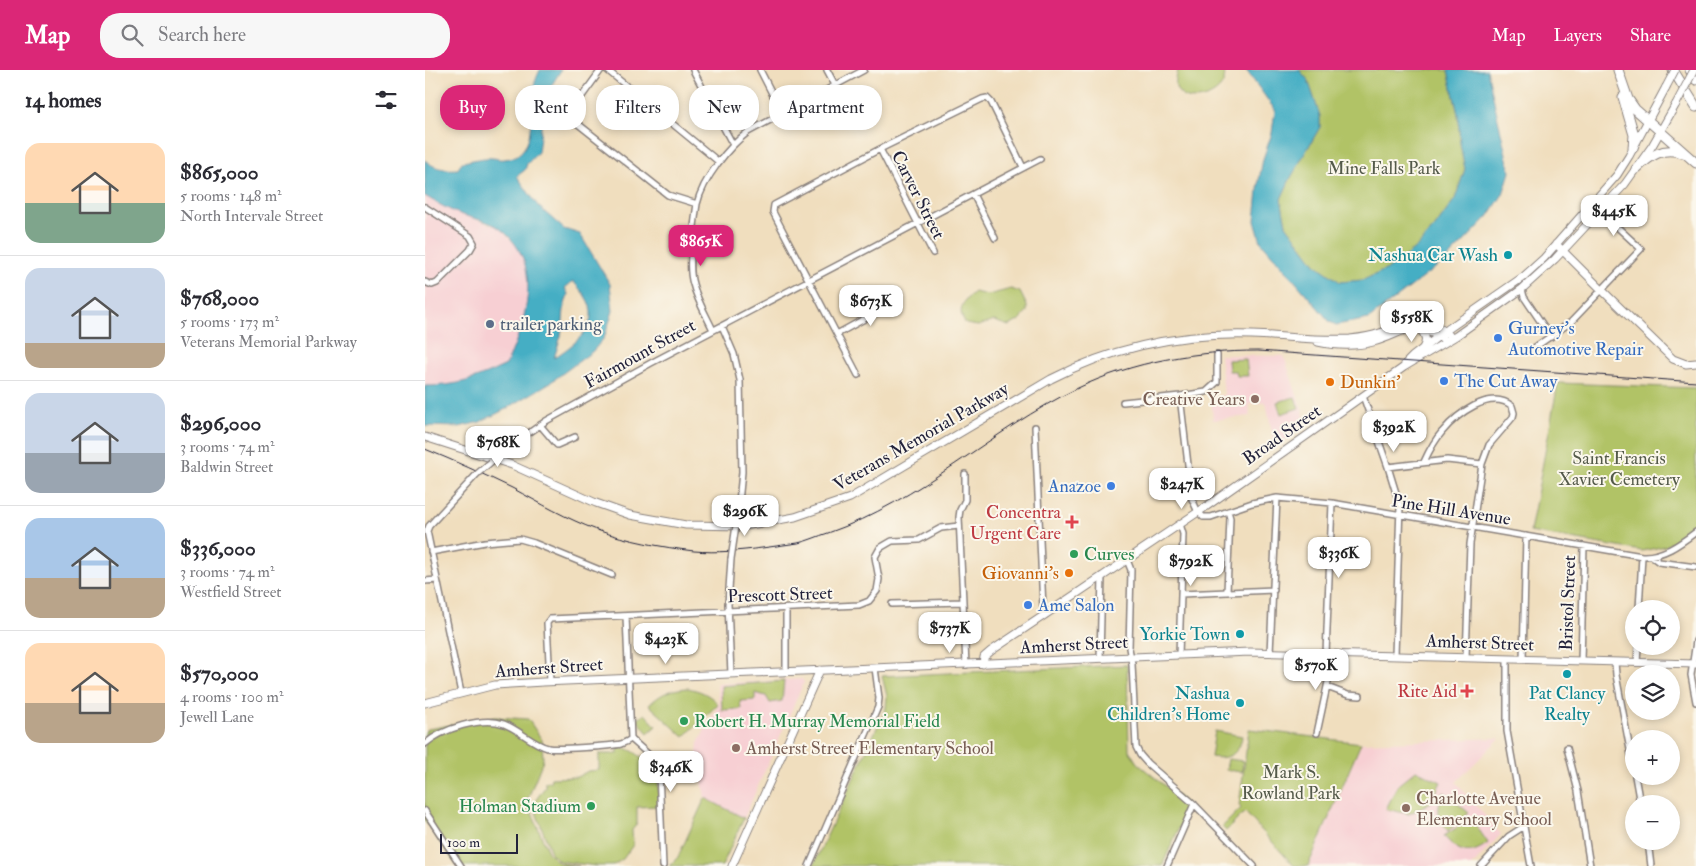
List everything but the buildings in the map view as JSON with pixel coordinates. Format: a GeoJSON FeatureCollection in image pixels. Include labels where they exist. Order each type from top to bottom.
{"type":"FeatureCollection","features":[{"type":"Feature","properties":{"kind":"highway"},"geometry":{"type":"LineString","coordinates":[[1617,70],[1629,101],[1636,111],[1696,163]]}},
{"type":"Feature","properties":{"kind":"highway"},"geometry":{"type":"LineString","coordinates":[[1617,70],[1634,135],[1633,148]]}},
{"type":"Feature","properties":{"kind":"highway"},"geometry":{"type":"LineString","coordinates":[[1674,70],[1696,107]]}},
{"type":"Feature","properties":{"kind":"highway"},"geometry":{"type":"LineString","coordinates":[[1689,70],[1696,80]]}},
{"type":"Feature","properties":{"kind":"highway"},"geometry":{"type":"LineString","coordinates":[[1636,169],[1649,158],[1662,151],[1676,151],[1689,157]]}},
{"type":"Feature","properties":{"kind":"main road","name":"Broad Street"},"geometry":{"type":"LineString","coordinates":[[1404,366],[1438,336],[1527,274],[1556,244],[1611,183],[1633,148],[1674,70]]}},
{"type":"Feature","properties":{"kind":"main road","name":"Broad Street"},"geometry":{"type":"LineString","coordinates":[[983,664],[984,657],[989,652],[1198,512],[1404,366],[1448,341],[1522,289],[1563,251],[1636,169],[1661,132],[1694,70]]}},
{"type":"Feature","properties":{"kind":"main road"},"geometry":{"type":"LineString","coordinates":[[1556,244],[1601,290],[1673,358],[1686,364],[1696,363]]}},
{"type":"Feature","properties":{"kind":"main road","name":"Veterans Memorial Parkway"},"geometry":{"type":"LineString","coordinates":[[425,437],[512,465],[596,502],[644,518],[671,524],[699,526],[731,527],[760,524],[805,514],[850,498],[1069,370],[1103,357],[1151,343],[1202,336],[1254,335],[1301,338],[1363,338],[1415,320],[1427,322],[1445,331]]}},
{"type":"Feature","properties":{"kind":"main road"},"geometry":{"type":"LineString","coordinates":[[1417,328],[1448,341],[1449,335],[1445,331]]}},
{"type":"Feature","properties":{"kind":"main road"},"geometry":{"type":"LineString","coordinates":[[1417,328],[1423,332],[1426,338],[1423,348]]}},
{"type":"Feature","properties":{"kind":"main road","name":"Veterans Memorial Parkway"},"geometry":{"type":"LineString","coordinates":[[1301,338],[1337,345],[1355,345],[1377,340],[1405,329],[1417,328]]}},
{"type":"Feature","properties":{"kind":"main road","name":"Amherst Street"},"geometry":{"type":"LineString","coordinates":[[425,703],[495,685],[550,681],[1179,655],[1270,653],[1395,655],[1694,664]]}},
{"type":"Feature","properties":{"kind":"main road"},"geometry":{"type":"LineString","coordinates":[[732,866],[820,670]]}},
{"type":"Feature","properties":{"kind":"street"},"geometry":{"type":"LineString","coordinates":[[601,70],[571,110],[573,120],[668,196],[697,204]]}},
{"type":"Feature","properties":{"kind":"street"},"geometry":{"type":"LineString","coordinates":[[607,70],[719,162]]}},
{"type":"Feature","properties":{"kind":"street"},"geometry":{"type":"LineString","coordinates":[[693,70],[733,145]]}},
{"type":"Feature","properties":{"kind":"street"},"geometry":{"type":"LineString","coordinates":[[760,70],[769,88]]}},
{"type":"Feature","properties":{"kind":"street"},"geometry":{"type":"LineString","coordinates":[[827,70],[835,85],[864,70]]}},
{"type":"Feature","properties":{"kind":"street"},"geometry":{"type":"LineString","coordinates":[[858,375],[773,208],[776,203],[976,100],[987,98],[991,102],[1023,167]]}},
{"type":"Feature","properties":{"kind":"street"},"geometry":{"type":"LineString","coordinates":[[713,330],[692,283],[691,252],[697,204],[719,162],[733,145],[748,132],[769,120]]}},
{"type":"Feature","properties":{"kind":"street","name":"Carver Street"},"geometry":{"type":"LineString","coordinates":[[880,149],[933,253]]}},
{"type":"Feature","properties":{"kind":"street","name":"Fairmount Street"},"geometry":{"type":"LineString","coordinates":[[461,693],[427,525],[473,478],[505,449],[540,425],[713,330],[1040,159]]}},
{"type":"Feature","properties":{"kind":"street"},"geometry":{"type":"LineString","coordinates":[[973,194],[995,238]]}},
{"type":"Feature","properties":{"kind":"street"},"geometry":{"type":"LineString","coordinates":[[425,207],[470,236],[474,242],[471,250],[438,282],[434,285],[425,282]]}},
{"type":"Feature","properties":{"kind":"street"},"geometry":{"type":"LineString","coordinates":[[1531,350],[1571,322],[1641,249],[1600,211]]}},
{"type":"Feature","properties":{"kind":"street"},"geometry":{"type":"LineString","coordinates":[[1522,289],[1524,297],[1551,336]]}},
{"type":"Feature","properties":{"kind":"street"},"geometry":{"type":"LineString","coordinates":[[837,334],[895,302]]}},
{"type":"Feature","properties":{"kind":"street"},"geometry":{"type":"LineString","coordinates":[[721,326],[733,351],[739,377],[742,472],[731,559],[729,611],[731,674]]}},
{"type":"Feature","properties":{"kind":"street"},"geometry":{"type":"LineString","coordinates":[[1123,402],[1206,392],[1217,382],[1217,355]]}},
{"type":"Feature","properties":{"kind":"street"},"geometry":{"type":"LineString","coordinates":[[1180,396],[1192,499],[1198,512]]}},
{"type":"Feature","properties":{"kind":"street"},"geometry":{"type":"LineString","coordinates":[[1363,396],[1399,500],[1401,515],[1395,655]]}},
{"type":"Feature","properties":{"kind":"street"},"geometry":{"type":"LineString","coordinates":[[1424,462],[1440,434],[1456,418],[1474,406],[1486,401],[1504,401],[1512,406],[1514,414],[1489,445],[1482,464],[1471,527],[1466,657]]}},
{"type":"Feature","properties":{"kind":"street"},"geometry":{"type":"LineString","coordinates":[[540,425],[557,445],[575,437]]}},
{"type":"Feature","properties":{"kind":"street"},"geometry":{"type":"LineString","coordinates":[[1035,427],[1043,608],[1045,615]]}},
{"type":"Feature","properties":{"kind":"street"},"geometry":{"type":"LineString","coordinates":[[1388,466],[1456,460],[1482,464]]}},
{"type":"Feature","properties":{"kind":"street"},"geometry":{"type":"LineString","coordinates":[[965,474],[965,500],[959,513],[959,526],[966,665]]}},
{"type":"Feature","properties":{"kind":"street"},"geometry":{"type":"LineString","coordinates":[[1270,653],[1277,498]]}},
{"type":"Feature","properties":{"kind":"street","name":"Pine Hill Avenue"},"geometry":{"type":"LineString","coordinates":[[1198,512],[1207,518],[1252,503],[1277,498],[1332,503],[1642,556],[1651,556],[1670,549],[1696,532]]}},
{"type":"Feature","properties":{"kind":"street"},"geometry":{"type":"LineString","coordinates":[[1326,654],[1332,503]]}},
{"type":"Feature","properties":{"kind":"street"},"geometry":{"type":"LineString","coordinates":[[1227,592],[1230,518],[1228,511]]}},
{"type":"Feature","properties":{"kind":"street"},"geometry":{"type":"LineString","coordinates":[[1179,655],[1183,534],[1180,524]]}},
{"type":"Feature","properties":{"kind":"street","name":"Prescott Street"},"geometry":{"type":"LineString","coordinates":[[550,681],[547,623],[550,619],[854,606],[864,604],[877,591],[879,579],[875,557],[880,548],[896,540],[919,540],[941,528],[959,526]]}},
{"type":"Feature","properties":{"kind":"street"},"geometry":{"type":"LineString","coordinates":[[1523,659],[1526,536]]}},
{"type":"Feature","properties":{"kind":"street"},"geometry":{"type":"LineString","coordinates":[[431,552],[485,542],[521,539],[613,575]]}},
{"type":"Feature","properties":{"kind":"street","name":"Bristol Street"},"geometry":{"type":"LineString","coordinates":[[1581,661],[1584,546]]}},
{"type":"Feature","properties":{"kind":"street"},"geometry":{"type":"LineString","coordinates":[[1640,600],[1642,556]]}},
{"type":"Feature","properties":{"kind":"street"},"geometry":{"type":"LineString","coordinates":[[1651,556],[1659,562],[1696,567]]}},
{"type":"Feature","properties":{"kind":"street"},"geometry":{"type":"LineString","coordinates":[[1127,560],[1131,570],[1129,648],[1137,751],[1147,763],[1194,804],[1254,866]]}},
{"type":"Feature","properties":{"kind":"street"},"geometry":{"type":"LineString","coordinates":[[1100,658],[1102,576]]}},
{"type":"Feature","properties":{"kind":"street"},"geometry":{"type":"LineString","coordinates":[[425,581],[437,580]]}},
{"type":"Feature","properties":{"kind":"street"},"geometry":{"type":"LineString","coordinates":[[1181,594],[1273,590]]}},
{"type":"Feature","properties":{"kind":"street"},"geometry":{"type":"LineString","coordinates":[[892,604],[963,602]]}},
{"type":"Feature","properties":{"kind":"street"},"geometry":{"type":"LineString","coordinates":[[786,609],[786,672]]}},
{"type":"Feature","properties":{"kind":"street"},"geometry":{"type":"LineString","coordinates":[[627,616],[631,739],[648,754],[659,772],[663,866]]}},
{"type":"Feature","properties":{"kind":"street"},"geometry":{"type":"LineString","coordinates":[[1696,641],[1692,680],[1696,702]]}},
{"type":"Feature","properties":{"kind":"street"},"geometry":{"type":"LineString","coordinates":[[1317,733],[1334,654]]}},
{"type":"Feature","properties":{"kind":"street"},"geometry":{"type":"LineString","coordinates":[[1637,655],[1637,663]]}},
{"type":"Feature","properties":{"kind":"street"},"geometry":{"type":"LineString","coordinates":[[1507,659],[1506,721],[1531,866]]}},
{"type":"Feature","properties":{"kind":"street"},"geometry":{"type":"LineString","coordinates":[[1615,662],[1626,730]]}},
{"type":"Feature","properties":{"kind":"street"},"geometry":{"type":"LineString","coordinates":[[809,866],[879,707],[875,668]]}},
{"type":"Feature","properties":{"kind":"street"},"geometry":{"type":"LineString","coordinates":[[1327,687],[1348,695],[1360,696]]}},
{"type":"Feature","properties":{"kind":"street"},"geometry":{"type":"LineString","coordinates":[[425,744],[448,731],[476,723],[491,722],[504,724],[539,745],[552,749],[618,744],[631,739]]}},
{"type":"Feature","properties":{"kind":"street"},"geometry":{"type":"LineString","coordinates":[[1567,748],[1578,791],[1590,866]]}},
{"type":"Feature","properties":{"kind":"street"},"geometry":{"type":"LineString","coordinates":[[1169,865],[1194,804]]}},
{"type":"Feature","properties":{"kind":"street"},"geometry":{"type":"LineString","coordinates":[[425,811],[461,866]]}},
{"type":"Feature","properties":{"kind":"street"},"geometry":{"type":"LineString","coordinates":[[1481,866],[1509,836],[1523,827]]}},
{"type":"Feature","properties":{"kind":"street"},"geometry":{"type":"LineString","coordinates":[[1648,850],[1651,866]]}},
{"type":"Feature","properties":{"kind":"shaded area"},"geometry":{"type":"Polygon","coordinates":[[[425,196],[460,214],[498,227],[520,249],[528,270],[529,288],[520,335],[506,365],[477,378],[448,386],[425,386],[425,196]]]}},
{"type":"Feature","properties":{"kind":"shaded area","name":"Creative Years"},"geometry":{"type":"Polygon","coordinates":[[[1220,355],[1284,356],[1307,425],[1275,448],[1266,402],[1249,404],[1250,416],[1213,420],[1211,396],[1224,395],[1220,355]]]}},
{"type":"Feature","properties":{"kind":"shaded area","name":"Amherst Street Elementary School"},"geometry":{"type":"Polygon","coordinates":[[[802,679],[804,682],[744,818],[705,798],[697,754],[698,743],[719,704],[717,684],[802,679]]]}},
{"type":"Feature","properties":{"kind":"shaded area","name":"Charlotte Avenue Elementary School"},"geometry":{"type":"Polygon","coordinates":[[[1500,738],[1456,782],[1501,834],[1472,866],[1309,866],[1362,743],[1500,738]]]}},
{"type":"Feature","properties":{"kind":"green space"},"geometry":{"type":"Polygon","coordinates":[[[1178,70],[1224,70],[1224,79],[1221,86],[1215,92],[1199,99],[1190,99],[1183,96],[1176,88],[1178,70]]]}},
{"type":"Feature","properties":{"kind":"green space","name":"Mine Falls Park"},"geometry":{"type":"Polygon","coordinates":[[[1299,70],[1448,70],[1458,114],[1460,143],[1465,169],[1455,199],[1435,227],[1416,248],[1390,268],[1363,280],[1340,282],[1315,264],[1286,225],[1281,199],[1290,179],[1320,127],[1320,116],[1308,80],[1299,70]]]}},
{"type":"Feature","properties":{"kind":"green space"},"geometry":{"type":"Polygon","coordinates":[[[1011,289],[1020,292],[1027,306],[1027,312],[1020,320],[1009,326],[994,321],[978,326],[966,324],[961,315],[962,307],[974,292],[988,295],[1011,289]]]}},
{"type":"Feature","properties":{"kind":"green space"},"geometry":{"type":"Polygon","coordinates":[[[1246,359],[1248,376],[1237,376],[1236,371],[1229,371],[1228,360],[1246,359]]]}},
{"type":"Feature","properties":{"kind":"green space","name":"Saint Francis Xavier Cemetery"},"geometry":{"type":"Polygon","coordinates":[[[1558,383],[1696,388],[1696,526],[1666,546],[1642,551],[1530,532],[1558,383]]]}},
{"type":"Feature","properties":{"kind":"green space"},"geometry":{"type":"Polygon","coordinates":[[[1295,397],[1299,408],[1281,414],[1277,402],[1295,397]]]}},
{"type":"Feature","properties":{"kind":"green space"},"geometry":{"type":"Polygon","coordinates":[[[1127,665],[1129,750],[1137,763],[1186,803],[1188,808],[1162,866],[813,866],[886,708],[887,696],[882,676],[1127,665]]]}},
{"type":"Feature","properties":{"kind":"green space"},"geometry":{"type":"Polygon","coordinates":[[[784,681],[782,701],[770,703],[766,696],[755,693],[755,700],[740,701],[741,709],[722,710],[721,686],[784,681]]]}},
{"type":"Feature","properties":{"kind":"green space","name":"Robert H. Murray Memorial Field"},"geometry":{"type":"Polygon","coordinates":[[[688,688],[705,693],[718,704],[684,737],[649,705],[667,692],[688,688]]]}},
{"type":"Feature","properties":{"kind":"green space"},"geometry":{"type":"Polygon","coordinates":[[[645,714],[656,726],[648,733],[637,720],[645,714]]]}},
{"type":"Feature","properties":{"kind":"green space"},"geometry":{"type":"Polygon","coordinates":[[[495,717],[528,719],[542,740],[543,760],[527,801],[548,852],[559,863],[579,866],[457,866],[425,821],[425,732],[428,729],[495,717]]]}},
{"type":"Feature","properties":{"kind":"green space","name":"Mark S. Rowland Park"},"geometry":{"type":"Polygon","coordinates":[[[1249,729],[1361,743],[1308,866],[1294,866],[1245,812],[1226,831],[1222,827],[1241,808],[1239,806],[1249,729]]]}},
{"type":"Feature","properties":{"kind":"green space"},"geometry":{"type":"Polygon","coordinates":[[[1215,731],[1242,736],[1236,751],[1223,758],[1211,757],[1215,731]]]}},
{"type":"Feature","properties":{"kind":"green space","name":"Holman Stadium"},"geometry":{"type":"Polygon","coordinates":[[[618,747],[630,750],[641,757],[654,772],[656,778],[658,778],[659,806],[637,807],[637,824],[632,830],[633,845],[623,859],[612,866],[596,866],[559,861],[551,853],[533,804],[545,787],[545,782],[550,782],[551,778],[577,777],[588,771],[599,770],[599,754],[618,754],[618,747]]]}},
{"type":"Feature","properties":{"kind":"green space"},"geometry":{"type":"Polygon","coordinates":[[[1228,759],[1243,761],[1242,772],[1226,770],[1228,759]]]}},
{"type":"Feature","properties":{"kind":"green space"},"geometry":{"type":"Polygon","coordinates":[[[1416,770],[1441,782],[1431,802],[1409,814],[1386,809],[1398,785],[1416,770]]]}},
{"type":"Feature","properties":{"kind":"green space"},"geometry":{"type":"Polygon","coordinates":[[[1444,792],[1469,813],[1448,831],[1442,822],[1439,812],[1444,792]]]}},
{"type":"Feature","properties":{"kind":"green space"},"geometry":{"type":"Polygon","coordinates":[[[705,798],[744,818],[722,866],[669,866],[678,857],[705,798]]]}},
{"type":"Feature","properties":{"kind":"green space"},"geometry":{"type":"Polygon","coordinates":[[[1471,818],[1488,843],[1475,850],[1465,851],[1454,846],[1444,836],[1471,818]]]}},
{"type":"Feature","properties":{"kind":"water"},"geometry":{"type":"Polygon","coordinates":[[[540,70],[561,70],[552,85],[534,85],[540,70]]]}},
{"type":"Feature","properties":{"kind":"water"},"geometry":{"type":"Polygon","coordinates":[[[1246,70],[1299,70],[1308,80],[1320,116],[1320,127],[1290,179],[1281,199],[1286,225],[1315,264],[1340,282],[1363,280],[1390,268],[1416,248],[1435,227],[1455,199],[1465,169],[1460,143],[1458,114],[1448,70],[1487,70],[1510,172],[1503,194],[1488,217],[1448,258],[1369,319],[1336,325],[1330,322],[1261,242],[1255,221],[1259,180],[1263,159],[1272,133],[1275,110],[1246,70]]]}},
{"type":"Feature","properties":{"kind":"water"},"geometry":{"type":"Polygon","coordinates":[[[530,130],[541,130],[538,152],[527,164],[525,170],[517,176],[538,206],[564,229],[580,234],[610,284],[613,311],[604,338],[593,351],[551,382],[480,422],[459,427],[425,426],[425,386],[448,385],[467,381],[506,365],[520,330],[528,293],[527,275],[523,258],[514,242],[499,228],[453,211],[425,196],[425,160],[440,168],[458,169],[462,162],[484,158],[504,159],[514,157],[522,151],[530,130]],[[573,281],[565,288],[568,294],[564,308],[561,336],[554,358],[578,340],[589,325],[591,316],[590,306],[584,294],[573,281]]]}},
{"type":"Feature","properties":{"kind":"railway"},"geometry":{"type":"LineString","coordinates":[[425,449],[512,488],[564,516],[597,530],[669,548],[703,552],[728,551],[802,542],[862,519],[894,503],[1015,424],[1078,388],[1121,371],[1166,359],[1212,353],[1258,351],[1696,382]]}},
{"type":"Feature","properties":{"kind":"place","name":"Nashua Car Wash"},"geometry":{"type":"Point","coordinates":[1508,255]}},
{"type":"Feature","properties":{"kind":"place","name":"trailer parking"},"geometry":{"type":"Point","coordinates":[490,324]}},
{"type":"Feature","properties":{"kind":"place","name":"Gurney's Automotive Repair"},"geometry":{"type":"Point","coordinates":[1498,338]}},
{"type":"Feature","properties":{"kind":"place","name":"The Cut Away"},"geometry":{"type":"Point","coordinates":[1444,381]}},
{"type":"Feature","properties":{"kind":"place","name":"Dunkin'"},"geometry":{"type":"Point","coordinates":[1330,382]}},
{"type":"Feature","properties":{"kind":"place","name":"Creative Years"},"geometry":{"type":"Point","coordinates":[1255,399]}},
{"type":"Feature","properties":{"kind":"place","name":"Anazoe"},"geometry":{"type":"Point","coordinates":[1111,486]}},
{"type":"Feature","properties":{"kind":"place","name":"Concentra Urgent Care"},"geometry":{"type":"Point","coordinates":[1072,522]}},
{"type":"Feature","properties":{"kind":"place","name":"Curves"},"geometry":{"type":"Point","coordinates":[1074,554]}},
{"type":"Feature","properties":{"kind":"place","name":"Giovanni's"},"geometry":{"type":"Point","coordinates":[1069,573]}},
{"type":"Feature","properties":{"kind":"place","name":"Ame Salon"},"geometry":{"type":"Point","coordinates":[1028,605]}},
{"type":"Feature","properties":{"kind":"place","name":"Yorkie Town"},"geometry":{"type":"Point","coordinates":[1240,634]}},
{"type":"Feature","properties":{"kind":"place","name":"Pat Clancy Realty"},"geometry":{"type":"Point","coordinates":[1567,674]}},
{"type":"Feature","properties":{"kind":"place","name":"Rite Aid"},"geometry":{"type":"Point","coordinates":[1467,691]}},
{"type":"Feature","properties":{"kind":"place","name":"Nashua Children's Home"},"geometry":{"type":"Point","coordinates":[1240,703]}},
{"type":"Feature","properties":{"kind":"place","name":"Robert H. Murray Memorial Field"},"geometry":{"type":"Point","coordinates":[684,721]}},
{"type":"Feature","properties":{"kind":"place","name":"Amherst Street Elementary School"},"geometry":{"type":"Point","coordinates":[736,748]}},
{"type":"Feature","properties":{"kind":"place","name":"Holman Stadium"},"geometry":{"type":"Point","coordinates":[591,806]}},
{"type":"Feature","properties":{"kind":"place","name":"Charlotte Avenue Elementary School"},"geometry":{"type":"Point","coordinates":[1406,808]}}]}
